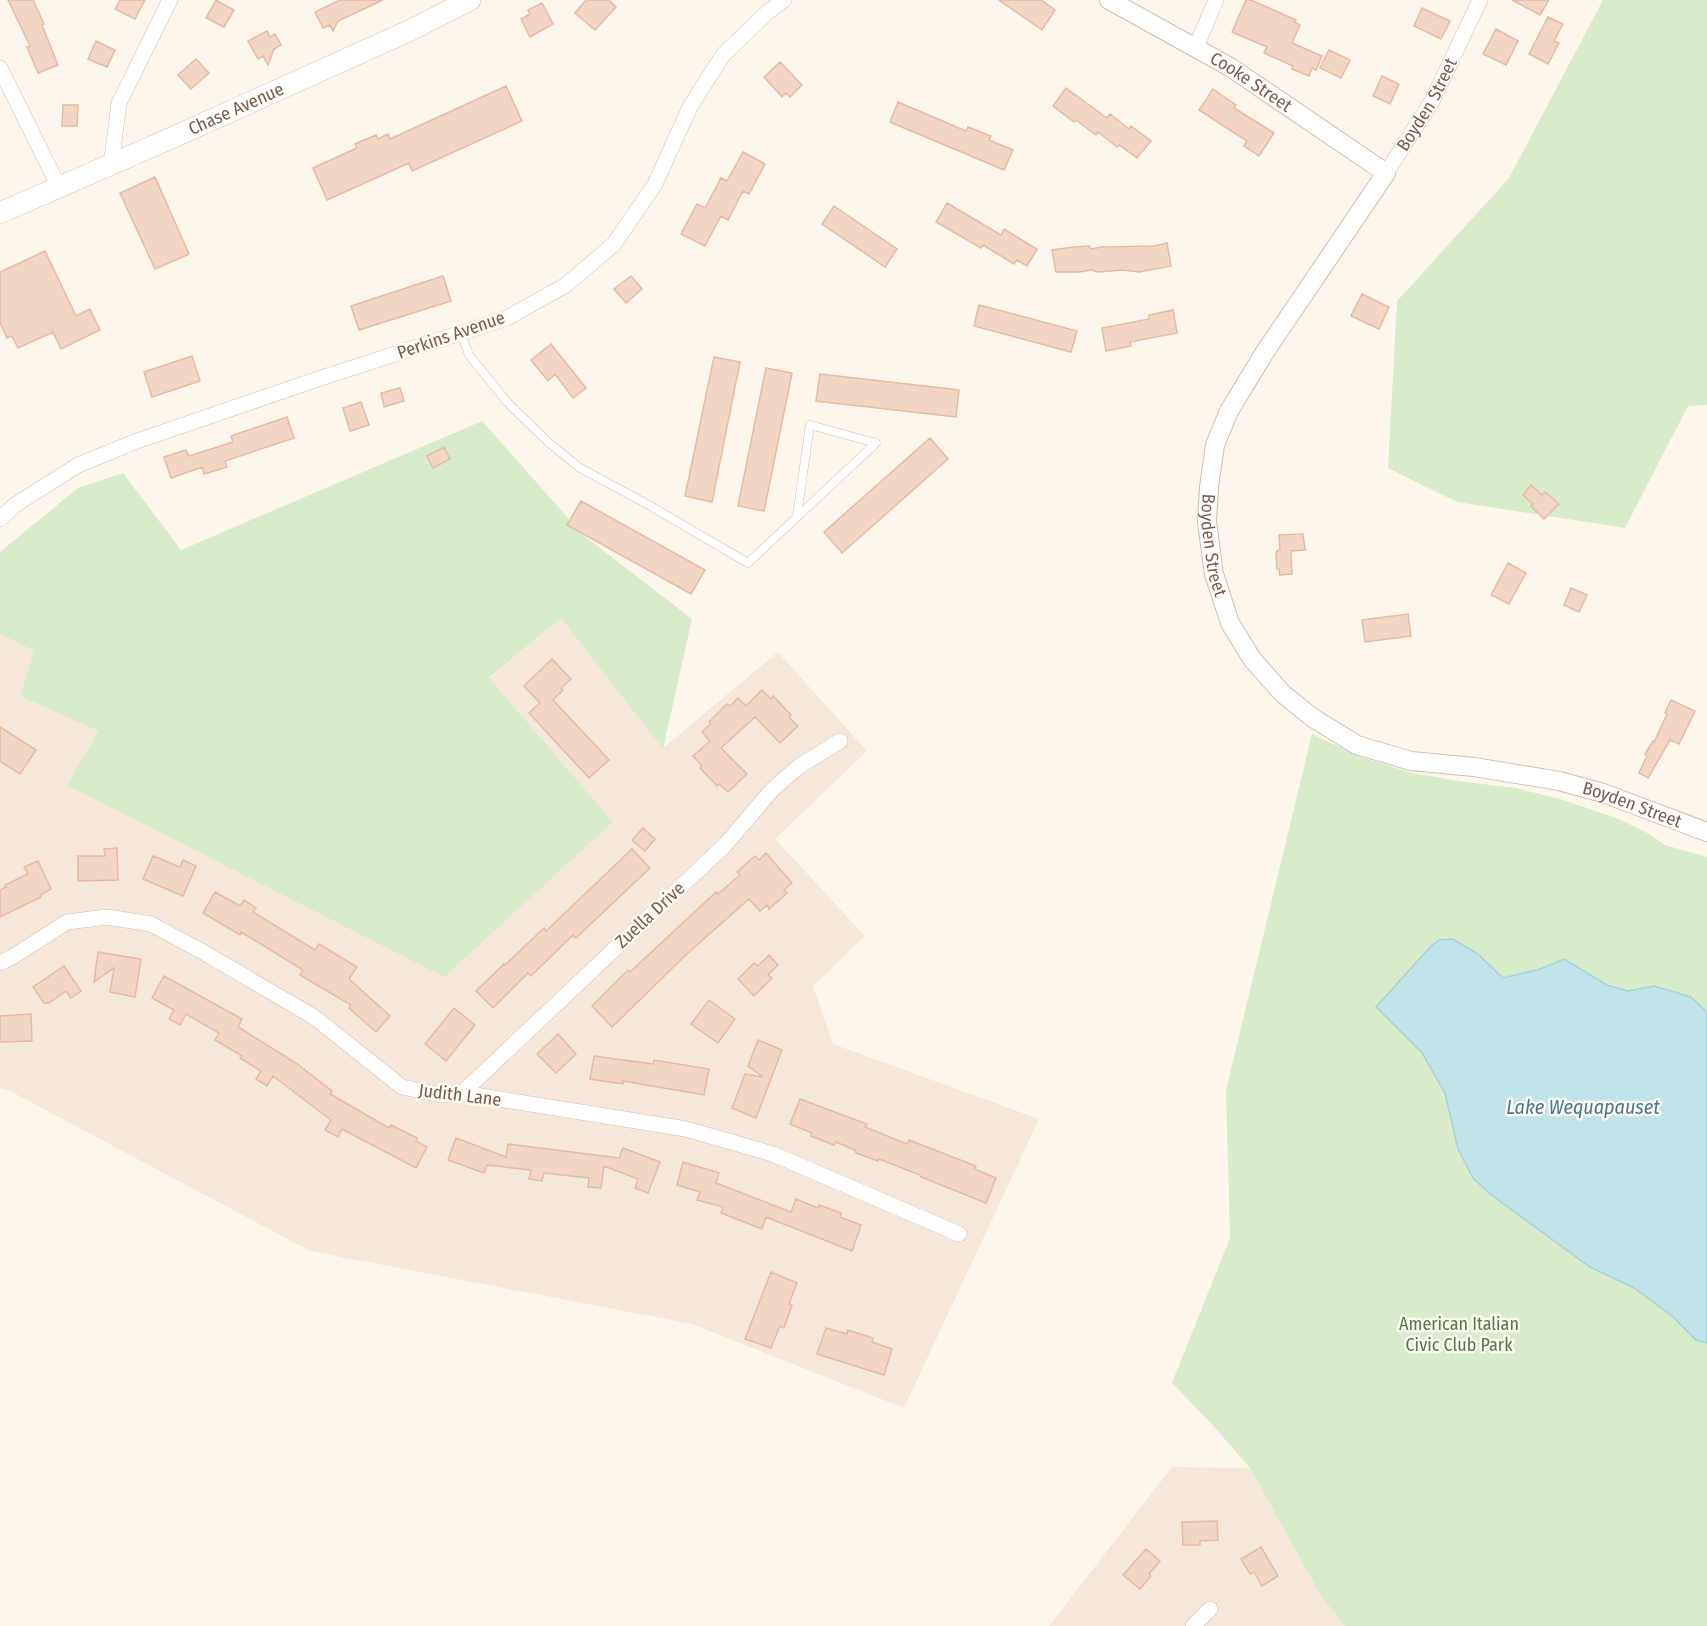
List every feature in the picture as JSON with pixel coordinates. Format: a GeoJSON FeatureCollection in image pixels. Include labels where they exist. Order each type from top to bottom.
{"type":"FeatureCollection","features":[{"type":"Feature","properties":{"kind":"main road","name":"Chase Avenue"},"geometry":{"type":"LineString","coordinates":[[0,213],[392,39],[470,0]]}},
{"type":"Feature","properties":{"kind":"street"},"geometry":{"type":"LineString","coordinates":[[111,165],[119,103],[170,0]]}},
{"type":"Feature","properties":{"kind":"street","name":"Perkins Avenue"},"geometry":{"type":"LineString","coordinates":[[0,519],[15,505],[69,470],[97,457],[137,441],[310,382],[507,318],[566,285],[614,244],[655,184],[690,107],[723,55],[769,11],[784,0]]}},
{"type":"Feature","properties":{"kind":"street","name":"Cooke Street"},"geometry":{"type":"LineString","coordinates":[[1109,0],[1230,67],[1386,172]]}},
{"type":"Feature","properties":{"kind":"street"},"geometry":{"type":"LineString","coordinates":[[1196,47],[1216,0]]}},
{"type":"Feature","properties":{"kind":"street","name":"Boyden Street"},"geometry":{"type":"LineString","coordinates":[[1480,0],[1432,101],[1265,352],[1229,411],[1215,445],[1209,487],[1207,522],[1214,574],[1230,623],[1252,659],[1282,693],[1313,718],[1357,745],[1411,761],[1477,768],[1558,781],[1603,793],[1707,832]]}},
{"type":"Feature","properties":{"kind":"street"},"geometry":{"type":"LineString","coordinates":[[0,68],[59,187]]}},
{"type":"Feature","properties":{"kind":"street","name":"Zuella Drive"},"geometry":{"type":"LineString","coordinates":[[462,1093],[725,845],[772,790],[798,767],[840,741]]}},
{"type":"Feature","properties":{"kind":"street","name":"Judith Lane"},"geometry":{"type":"LineString","coordinates":[[0,963],[67,922],[107,917],[151,924],[314,1017],[402,1087],[441,1095],[462,1093],[686,1129],[773,1154],[959,1234]]}},
{"type":"Feature","properties":{"kind":"street"},"geometry":{"type":"LineString","coordinates":[[1193,1626],[1210,1609]]}},
{"type":"Feature","properties":{"kind":"lane"},"geometry":{"type":"LineString","coordinates":[[461,333],[469,355],[507,402],[548,442],[580,468],[748,563],[876,443],[810,425],[797,516]]}},
{"type":"Feature","properties":{"kind":"shaded area"},"geometry":{"type":"Polygon","coordinates":[[[561,618],[663,748],[778,652],[867,751],[775,839],[865,936],[813,986],[833,1044],[1039,1119],[904,1408],[692,1324],[310,1251],[8,1090],[0,1088],[0,634],[34,651],[20,696],[98,731],[67,785],[613,822],[489,679],[561,618]]]}},
{"type":"Feature","properties":{"kind":"shaded area"},"geometry":{"type":"Polygon","coordinates":[[[1172,1467],[1250,1468],[1321,1596],[1345,1626],[1049,1626],[1172,1467]]]}},
{"type":"Feature","properties":{"kind":"green space"},"geometry":{"type":"Polygon","coordinates":[[[1603,0],[1707,0],[1707,405],[1688,406],[1625,528],[1457,502],[1388,468],[1397,301],[1509,178],[1603,0]]]}},
{"type":"Feature","properties":{"kind":"green space"},"geometry":{"type":"Polygon","coordinates":[[[482,421],[583,535],[692,619],[663,749],[561,618],[489,678],[613,822],[444,977],[67,785],[98,731],[20,696],[34,651],[0,634],[0,552],[78,488],[123,473],[181,550],[482,421]]]}},
{"type":"Feature","properties":{"kind":"green space","name":"American Italian Civic Club Park"},"geometry":{"type":"Polygon","coordinates":[[[1312,734],[1361,757],[1412,773],[1516,788],[1563,800],[1619,819],[1651,835],[1665,845],[1707,857],[1707,1626],[1345,1626],[1321,1596],[1250,1468],[1172,1383],[1230,1238],[1226,1090],[1312,734]]]}},
{"type":"Feature","properties":{"kind":"water","name":"Lake Wequapauset"},"geometry":{"type":"Polygon","coordinates":[[[1453,939],[1478,954],[1503,978],[1540,969],[1564,959],[1607,985],[1628,991],[1654,986],[1691,997],[1707,1012],[1707,1343],[1696,1340],[1672,1316],[1634,1288],[1590,1267],[1490,1194],[1473,1178],[1458,1149],[1445,1093],[1422,1053],[1376,1007],[1431,946],[1439,940],[1453,939]]]}},
{"type":"Feature","properties":{"kind":"building"},"geometry":{"type":"Polygon","coordinates":[[[8,0],[33,0],[58,65],[38,73],[27,47],[30,46],[8,0]]]}},
{"type":"Feature","properties":{"kind":"building"},"geometry":{"type":"Polygon","coordinates":[[[120,0],[145,0],[135,19],[115,9],[120,0]]]}},
{"type":"Feature","properties":{"kind":"building"},"geometry":{"type":"Polygon","coordinates":[[[216,0],[234,10],[224,27],[206,18],[216,0]]]}},
{"type":"Feature","properties":{"kind":"building"},"geometry":{"type":"Polygon","coordinates":[[[340,0],[383,0],[338,21],[333,31],[330,25],[323,28],[315,12],[340,0]]]}},
{"type":"Feature","properties":{"kind":"building"},"geometry":{"type":"Polygon","coordinates":[[[586,0],[609,0],[616,7],[595,30],[575,13],[586,0]]]}},
{"type":"Feature","properties":{"kind":"building"},"geometry":{"type":"Polygon","coordinates":[[[999,0],[1041,0],[1055,10],[1042,30],[999,0]]]}},
{"type":"Feature","properties":{"kind":"building"},"geometry":{"type":"Polygon","coordinates":[[[1246,0],[1251,0],[1296,20],[1294,22],[1300,25],[1292,43],[1322,56],[1316,70],[1312,68],[1309,76],[1292,69],[1293,66],[1264,53],[1267,47],[1232,32],[1246,0]]]}},
{"type":"Feature","properties":{"kind":"building"},"geometry":{"type":"Polygon","coordinates":[[[1512,0],[1549,0],[1540,15],[1512,0]]]}},
{"type":"Feature","properties":{"kind":"building"},"geometry":{"type":"Polygon","coordinates":[[[542,3],[553,24],[530,37],[521,19],[530,14],[528,10],[542,3]]]}},
{"type":"Feature","properties":{"kind":"building"},"geometry":{"type":"Polygon","coordinates":[[[1422,8],[1450,21],[1441,39],[1414,26],[1422,8]]]}},
{"type":"Feature","properties":{"kind":"building"},"geometry":{"type":"Polygon","coordinates":[[[1548,17],[1563,24],[1554,41],[1559,43],[1548,64],[1529,54],[1548,17]]]}},
{"type":"Feature","properties":{"kind":"building"},"geometry":{"type":"Polygon","coordinates":[[[1496,29],[1518,41],[1506,65],[1483,54],[1496,29]]]}},
{"type":"Feature","properties":{"kind":"building"},"geometry":{"type":"Polygon","coordinates":[[[267,31],[270,37],[275,34],[281,45],[274,49],[268,65],[263,56],[258,59],[248,41],[267,31]]]}},
{"type":"Feature","properties":{"kind":"building"},"geometry":{"type":"Polygon","coordinates":[[[96,41],[115,50],[107,67],[88,59],[96,41]]]}},
{"type":"Feature","properties":{"kind":"building"},"geometry":{"type":"Polygon","coordinates":[[[1329,50],[1350,60],[1341,78],[1320,68],[1329,50]]]}},
{"type":"Feature","properties":{"kind":"building"},"geometry":{"type":"Polygon","coordinates":[[[196,59],[209,73],[191,89],[178,75],[196,59]]]}},
{"type":"Feature","properties":{"kind":"building"},"geometry":{"type":"Polygon","coordinates":[[[780,62],[802,85],[790,97],[786,93],[782,97],[764,77],[780,62]]]}},
{"type":"Feature","properties":{"kind":"building"},"geometry":{"type":"Polygon","coordinates":[[[1382,76],[1399,84],[1390,104],[1373,96],[1382,76]]]}},
{"type":"Feature","properties":{"kind":"building"},"geometry":{"type":"Polygon","coordinates":[[[506,86],[522,121],[412,171],[409,163],[327,200],[313,168],[357,148],[355,144],[376,135],[378,139],[388,134],[390,139],[506,86]]]}},
{"type":"Feature","properties":{"kind":"building"},"geometry":{"type":"Polygon","coordinates":[[[1066,88],[1107,118],[1110,114],[1129,129],[1131,126],[1151,141],[1137,158],[1119,145],[1117,147],[1098,132],[1096,135],[1076,120],[1074,122],[1053,106],[1066,88]]]}},
{"type":"Feature","properties":{"kind":"building"},"geometry":{"type":"Polygon","coordinates":[[[1213,89],[1236,105],[1234,108],[1274,133],[1259,156],[1244,146],[1247,141],[1199,110],[1213,89]]]}},
{"type":"Feature","properties":{"kind":"building"},"geometry":{"type":"Polygon","coordinates":[[[898,102],[966,131],[968,127],[991,136],[989,140],[1013,150],[1004,170],[890,122],[898,102]]]}},
{"type":"Feature","properties":{"kind":"building"},"geometry":{"type":"Polygon","coordinates":[[[63,105],[78,105],[77,126],[62,126],[63,105]]]}},
{"type":"Feature","properties":{"kind":"building"},"geometry":{"type":"Polygon","coordinates":[[[743,152],[765,164],[749,194],[743,191],[728,220],[721,216],[705,246],[681,234],[697,204],[705,208],[721,178],[727,181],[743,152]]]}},
{"type":"Feature","properties":{"kind":"building"},"geometry":{"type":"Polygon","coordinates":[[[155,177],[189,254],[155,269],[120,193],[155,177]]]}},
{"type":"Feature","properties":{"kind":"building"},"geometry":{"type":"Polygon","coordinates":[[[947,203],[1001,235],[1004,229],[1037,249],[1027,266],[1017,260],[1014,264],[983,245],[981,248],[936,222],[947,203]]]}},
{"type":"Feature","properties":{"kind":"building"},"geometry":{"type":"Polygon","coordinates":[[[834,206],[897,249],[885,267],[822,224],[834,206]]]}},
{"type":"Feature","properties":{"kind":"building"},"geometry":{"type":"Polygon","coordinates":[[[1167,243],[1171,266],[1139,272],[1091,270],[1056,272],[1052,250],[1089,246],[1091,249],[1154,246],[1167,243]]]}},
{"type":"Feature","properties":{"kind":"building"},"geometry":{"type":"Polygon","coordinates":[[[45,251],[76,316],[90,309],[100,330],[61,349],[53,332],[18,348],[12,336],[7,338],[0,323],[0,272],[45,251]]]}},
{"type":"Feature","properties":{"kind":"building"},"geometry":{"type":"Polygon","coordinates":[[[443,276],[451,301],[359,330],[351,306],[443,276]]]}},
{"type":"Feature","properties":{"kind":"building"},"geometry":{"type":"Polygon","coordinates":[[[631,276],[642,289],[626,303],[614,289],[631,276]]]}},
{"type":"Feature","properties":{"kind":"building"},"geometry":{"type":"Polygon","coordinates":[[[1362,294],[1389,307],[1379,329],[1351,316],[1362,294]]]}},
{"type":"Feature","properties":{"kind":"building"},"geometry":{"type":"Polygon","coordinates":[[[979,305],[1077,331],[1071,352],[974,326],[979,305]]]}},
{"type":"Feature","properties":{"kind":"building"},"geometry":{"type":"Polygon","coordinates":[[[1173,310],[1177,333],[1130,342],[1131,346],[1106,351],[1102,328],[1149,319],[1149,315],[1173,310]]]}},
{"type":"Feature","properties":{"kind":"building"},"geometry":{"type":"Polygon","coordinates":[[[551,344],[586,388],[573,398],[555,374],[548,381],[531,360],[551,344]]]}},
{"type":"Feature","properties":{"kind":"building"},"geometry":{"type":"Polygon","coordinates":[[[192,356],[200,381],[152,397],[144,372],[192,356]]]}},
{"type":"Feature","properties":{"kind":"building"},"geometry":{"type":"Polygon","coordinates":[[[714,357],[740,362],[712,502],[685,496],[714,357]]]}},
{"type":"Feature","properties":{"kind":"building"},"geometry":{"type":"Polygon","coordinates":[[[766,368],[792,373],[764,511],[738,506],[766,368]]]}},
{"type":"Feature","properties":{"kind":"building"},"geometry":{"type":"Polygon","coordinates":[[[820,374],[959,390],[956,417],[816,401],[820,374]]]}},
{"type":"Feature","properties":{"kind":"building"},"geometry":{"type":"Polygon","coordinates":[[[400,388],[404,401],[384,407],[381,393],[400,388]]]}},
{"type":"Feature","properties":{"kind":"building"},"geometry":{"type":"Polygon","coordinates":[[[361,402],[369,425],[350,431],[343,408],[361,402]]]}},
{"type":"Feature","properties":{"kind":"building"},"geometry":{"type":"Polygon","coordinates":[[[287,417],[294,438],[225,461],[227,467],[204,474],[202,467],[171,478],[164,457],[186,450],[189,456],[233,442],[231,436],[287,417]]]}},
{"type":"Feature","properties":{"kind":"building"},"geometry":{"type":"Polygon","coordinates":[[[930,438],[948,459],[842,553],[824,532],[930,438]]]}},
{"type":"Feature","properties":{"kind":"building"},"geometry":{"type":"Polygon","coordinates":[[[444,447],[450,459],[433,468],[427,456],[444,447]]]}},
{"type":"Feature","properties":{"kind":"building"},"geometry":{"type":"Polygon","coordinates":[[[1531,485],[1542,495],[1545,492],[1559,504],[1544,519],[1523,495],[1531,485]]]}},
{"type":"Feature","properties":{"kind":"building"},"geometry":{"type":"Polygon","coordinates":[[[581,501],[705,570],[691,594],[567,525],[581,501]]]}},
{"type":"Feature","properties":{"kind":"building"},"geometry":{"type":"Polygon","coordinates":[[[1303,534],[1305,550],[1291,551],[1292,574],[1280,575],[1277,569],[1276,552],[1280,549],[1279,535],[1303,534]]]}},
{"type":"Feature","properties":{"kind":"building"},"geometry":{"type":"Polygon","coordinates":[[[1508,563],[1526,573],[1509,604],[1491,595],[1508,563]]]}},
{"type":"Feature","properties":{"kind":"building"},"geometry":{"type":"Polygon","coordinates":[[[1571,588],[1587,595],[1579,612],[1564,605],[1571,588]]]}},
{"type":"Feature","properties":{"kind":"building"},"geometry":{"type":"Polygon","coordinates":[[[1408,614],[1411,636],[1365,642],[1362,620],[1408,614]]]}},
{"type":"Feature","properties":{"kind":"building"},"geometry":{"type":"Polygon","coordinates":[[[552,659],[571,679],[553,700],[609,760],[589,778],[529,713],[540,703],[524,686],[552,659]]]}},
{"type":"Feature","properties":{"kind":"building"},"geometry":{"type":"Polygon","coordinates":[[[762,690],[771,699],[773,696],[798,726],[780,743],[755,717],[721,748],[747,774],[728,792],[719,784],[717,786],[700,768],[702,766],[693,756],[710,741],[702,732],[727,704],[730,706],[738,698],[746,706],[762,690]]]}},
{"type":"Feature","properties":{"kind":"building"},"geometry":{"type":"Polygon","coordinates":[[[1671,700],[1695,711],[1679,744],[1670,740],[1648,778],[1639,773],[1647,756],[1645,754],[1654,742],[1671,700]]]}},
{"type":"Feature","properties":{"kind":"building"},"geometry":{"type":"Polygon","coordinates":[[[0,727],[36,750],[20,774],[0,761],[0,727]]]}},
{"type":"Feature","properties":{"kind":"building"},"geometry":{"type":"Polygon","coordinates":[[[643,828],[655,839],[645,851],[632,840],[643,828]]]}},
{"type":"Feature","properties":{"kind":"building"},"geometry":{"type":"Polygon","coordinates":[[[117,848],[118,880],[78,881],[78,856],[105,856],[104,849],[117,848]]]}},
{"type":"Feature","properties":{"kind":"building"},"geometry":{"type":"Polygon","coordinates":[[[632,849],[650,868],[576,938],[573,935],[531,976],[528,973],[493,1008],[476,991],[544,928],[546,931],[632,849]]]}},
{"type":"Feature","properties":{"kind":"building"},"geometry":{"type":"Polygon","coordinates":[[[766,853],[792,883],[784,890],[787,893],[769,909],[767,905],[760,911],[749,899],[688,953],[612,1027],[592,1006],[628,970],[630,972],[716,892],[718,894],[740,875],[737,872],[755,856],[759,860],[766,853]]]}},
{"type":"Feature","properties":{"kind":"building"},"geometry":{"type":"Polygon","coordinates":[[[153,856],[180,867],[183,860],[196,866],[183,896],[143,879],[153,856]]]}},
{"type":"Feature","properties":{"kind":"building"},"geometry":{"type":"Polygon","coordinates":[[[38,861],[51,889],[40,895],[41,897],[0,917],[0,890],[6,887],[5,885],[28,874],[24,867],[38,861]]]}},
{"type":"Feature","properties":{"kind":"building"},"geometry":{"type":"Polygon","coordinates":[[[215,892],[240,906],[244,900],[256,908],[253,912],[315,950],[319,944],[357,967],[349,979],[390,1016],[376,1032],[349,1008],[351,1005],[300,975],[303,970],[241,932],[240,935],[203,913],[215,892]]]}},
{"type":"Feature","properties":{"kind":"building"},"geometry":{"type":"Polygon","coordinates":[[[98,952],[141,959],[135,997],[110,992],[114,968],[94,982],[98,952]]]}},
{"type":"Feature","properties":{"kind":"building"},"geometry":{"type":"Polygon","coordinates":[[[769,955],[778,965],[768,975],[772,978],[754,996],[738,979],[754,963],[758,966],[769,955]]]}},
{"type":"Feature","properties":{"kind":"building"},"geometry":{"type":"Polygon","coordinates":[[[64,966],[81,991],[71,998],[66,991],[49,1003],[44,1003],[33,987],[64,966]]]}},
{"type":"Feature","properties":{"kind":"building"},"geometry":{"type":"Polygon","coordinates":[[[164,976],[242,1019],[238,1027],[296,1063],[332,1091],[330,1094],[389,1128],[391,1125],[417,1138],[416,1141],[427,1147],[416,1168],[342,1129],[338,1137],[325,1130],[331,1120],[273,1076],[267,1086],[256,1079],[261,1071],[240,1058],[242,1056],[215,1040],[219,1033],[186,1014],[180,1025],[169,1019],[174,1010],[152,998],[164,976]]]}},
{"type":"Feature","properties":{"kind":"building"},"geometry":{"type":"Polygon","coordinates":[[[709,1000],[735,1019],[718,1043],[691,1024],[709,1000]]]}},
{"type":"Feature","properties":{"kind":"building"},"geometry":{"type":"Polygon","coordinates":[[[454,1008],[475,1025],[446,1061],[425,1044],[454,1008]]]}},
{"type":"Feature","properties":{"kind":"building"},"geometry":{"type":"Polygon","coordinates":[[[31,1014],[32,1041],[0,1042],[0,1016],[31,1014]]]}},
{"type":"Feature","properties":{"kind":"building"},"geometry":{"type":"Polygon","coordinates":[[[558,1034],[576,1054],[556,1073],[537,1054],[558,1034]]]}},
{"type":"Feature","properties":{"kind":"building"},"geometry":{"type":"Polygon","coordinates":[[[758,1040],[782,1050],[756,1118],[732,1108],[745,1074],[763,1077],[748,1066],[758,1040]]]}},
{"type":"Feature","properties":{"kind":"building"},"geometry":{"type":"Polygon","coordinates":[[[594,1056],[653,1064],[654,1060],[709,1069],[704,1095],[623,1081],[623,1084],[590,1079],[594,1056]]]}},
{"type":"Feature","properties":{"kind":"building"},"geometry":{"type":"Polygon","coordinates":[[[800,1099],[867,1124],[865,1127],[907,1144],[909,1140],[976,1166],[974,1169],[996,1178],[986,1203],[879,1159],[878,1161],[856,1153],[855,1150],[836,1142],[834,1145],[811,1136],[812,1133],[790,1124],[800,1099]]]}},
{"type":"Feature","properties":{"kind":"building"},"geometry":{"type":"Polygon","coordinates":[[[456,1138],[506,1157],[508,1144],[619,1158],[623,1148],[660,1162],[648,1193],[635,1188],[638,1179],[604,1166],[601,1188],[588,1187],[589,1178],[544,1173],[542,1181],[529,1179],[531,1170],[487,1165],[484,1173],[448,1160],[456,1138]]]}},
{"type":"Feature","properties":{"kind":"building"},"geometry":{"type":"Polygon","coordinates":[[[683,1162],[719,1173],[716,1183],[791,1212],[796,1199],[818,1208],[819,1205],[841,1213],[840,1217],[861,1225],[852,1251],[766,1217],[762,1229],[721,1213],[723,1207],[697,1200],[700,1192],[677,1185],[683,1162]]]}},
{"type":"Feature","properties":{"kind":"building"},"geometry":{"type":"Polygon","coordinates":[[[771,1272],[797,1283],[789,1304],[792,1305],[784,1328],[780,1326],[771,1348],[745,1339],[771,1272]]]}},
{"type":"Feature","properties":{"kind":"building"},"geometry":{"type":"Polygon","coordinates":[[[826,1328],[847,1334],[848,1330],[873,1338],[872,1342],[892,1349],[884,1375],[817,1354],[826,1328]]]}},
{"type":"Feature","properties":{"kind":"building"},"geometry":{"type":"Polygon","coordinates":[[[1217,1521],[1218,1540],[1200,1541],[1200,1545],[1183,1545],[1182,1522],[1217,1521]]]}},
{"type":"Feature","properties":{"kind":"building"},"geometry":{"type":"Polygon","coordinates":[[[1261,1547],[1278,1576],[1262,1586],[1254,1572],[1250,1574],[1241,1559],[1261,1547]]]}},
{"type":"Feature","properties":{"kind":"building"},"geometry":{"type":"Polygon","coordinates":[[[1146,1549],[1160,1561],[1140,1589],[1123,1575],[1146,1549]]]}}]}
